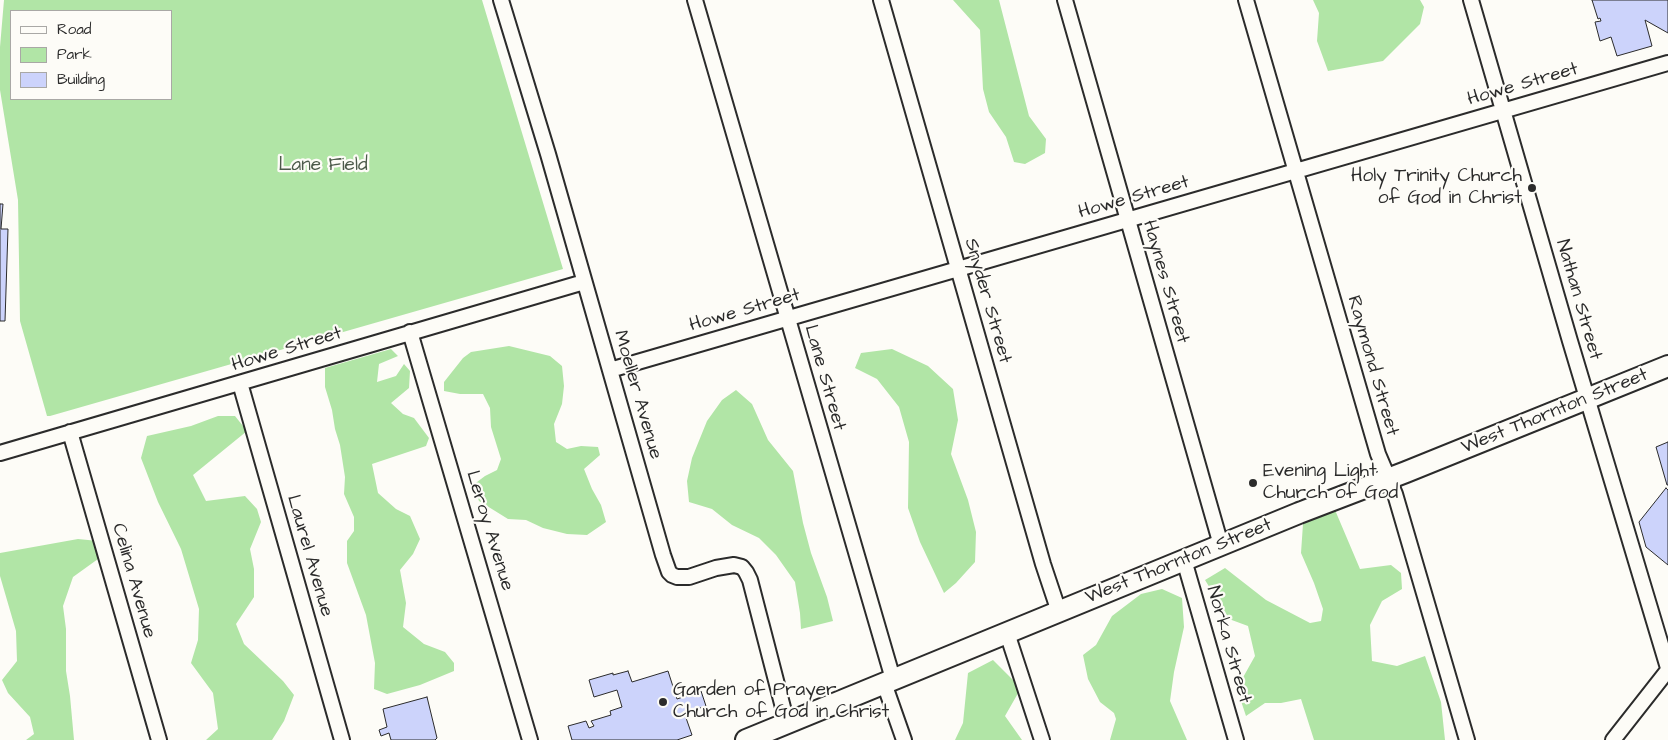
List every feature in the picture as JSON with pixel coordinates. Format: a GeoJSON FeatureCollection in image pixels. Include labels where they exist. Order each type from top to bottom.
{"type":"FeatureCollection","features":[{"type":"Feature","properties":{"kind":"main road","name":"West Thornton Street"},"geometry":{"type":"LineString","coordinates":[[746,740],[1299,513],[1668,366]]}},
{"type":"Feature","properties":{"kind":"street","name":"Moeller Avenue"},"geometry":{"type":"LineString","coordinates":[[501,0],[548,154],[669,572],[677,577],[689,577],[734,565],[742,567],[746,572],[750,580],[787,722]]}},
{"type":"Feature","properties":{"kind":"street","name":"Lane Street"},"geometry":{"type":"LineString","coordinates":[[695,0],[787,318],[904,740]]}},
{"type":"Feature","properties":{"kind":"street","name":"Snyder Street"},"geometry":{"type":"LineString","coordinates":[[881,0],[1043,564],[1059,612]]}},
{"type":"Feature","properties":{"kind":"street","name":"Haynes Street"},"geometry":{"type":"LineString","coordinates":[[1065,0],[1221,545]]}},
{"type":"Feature","properties":{"kind":"street","name":"Raymond Street"},"geometry":{"type":"LineString","coordinates":[[1246,0],[1297,170],[1378,454],[1396,494],[1467,740]]}},
{"type":"Feature","properties":{"kind":"street","name":"Nathan Street"},"geometry":{"type":"LineString","coordinates":[[1471,0],[1668,669]]}},
{"type":"Feature","properties":{"kind":"street","name":"Howe Street"},"geometry":{"type":"LineString","coordinates":[[610,370],[1668,63]]}},
{"type":"Feature","properties":{"kind":"street","name":"Howe Street"},"geometry":{"type":"LineString","coordinates":[[0,453],[584,282]]}},
{"type":"Feature","properties":{"kind":"street","name":"Leroy Avenue"},"geometry":{"type":"LineString","coordinates":[[410,332],[530,740]]}},
{"type":"Feature","properties":{"kind":"street","name":"Laurel Avenue"},"geometry":{"type":"LineString","coordinates":[[240,383],[342,740]]}},
{"type":"Feature","properties":{"kind":"street","name":"Celina Avenue"},"geometry":{"type":"LineString","coordinates":[[70,432],[159,740]]}},
{"type":"Feature","properties":{"kind":"street","name":"Norka Street"},"geometry":{"type":"LineString","coordinates":[[1184,560],[1236,740]]}},
{"type":"Feature","properties":{"kind":"street"},"geometry":{"type":"LineString","coordinates":[[1007,633],[1042,740]]}},
{"type":"Feature","properties":{"kind":"street"},"geometry":{"type":"LineString","coordinates":[[1613,740],[1668,669]]}},
{"type":"Feature","properties":{"kind":"green space","name":"Lane Field"},"geometry":{"type":"Polygon","coordinates":[[[4,0],[482,0],[563,269],[47,416],[20,321],[18,200],[0,90],[0,47],[4,0]]]}},
{"type":"Feature","properties":{"kind":"green space"},"geometry":{"type":"Polygon","coordinates":[[[953,0],[999,0],[1029,116],[1046,139],[1045,153],[1025,164],[1014,162],[1006,137],[989,112],[983,89],[980,30],[953,0]]]}},
{"type":"Feature","properties":{"kind":"green space"},"geometry":{"type":"Polygon","coordinates":[[[1313,0],[1420,0],[1424,7],[1420,24],[1383,61],[1328,71],[1317,41],[1319,13],[1313,0]]]}},
{"type":"Feature","properties":{"kind":"green space"},"geometry":{"type":"Polygon","coordinates":[[[509,346],[550,356],[562,366],[564,386],[562,404],[554,424],[556,442],[567,449],[581,446],[598,447],[600,455],[584,469],[601,505],[606,522],[587,535],[567,534],[543,528],[526,520],[508,519],[479,501],[473,485],[497,470],[501,459],[491,427],[490,408],[483,394],[460,394],[444,391],[444,382],[463,358],[471,352],[509,346]]]}},
{"type":"Feature","properties":{"kind":"green space"},"geometry":{"type":"Polygon","coordinates":[[[391,349],[398,356],[379,364],[377,382],[396,376],[404,364],[410,371],[409,388],[391,403],[403,414],[414,418],[429,438],[426,446],[372,464],[378,493],[396,509],[410,516],[420,539],[413,554],[400,570],[406,603],[403,627],[424,644],[445,652],[454,663],[454,671],[420,685],[387,694],[374,689],[375,663],[366,615],[347,563],[347,541],[354,531],[354,517],[344,494],[345,477],[340,445],[325,387],[325,368],[391,349]]]}},
{"type":"Feature","properties":{"kind":"green space"},"geometry":{"type":"Polygon","coordinates":[[[892,349],[928,366],[953,389],[958,420],[951,454],[968,500],[976,532],[975,562],[944,593],[920,542],[908,508],[909,442],[899,407],[877,379],[855,368],[861,353],[892,349]]]}},
{"type":"Feature","properties":{"kind":"green space"},"geometry":{"type":"Polygon","coordinates":[[[736,390],[752,404],[768,440],[793,471],[811,553],[827,597],[833,621],[801,629],[795,582],[776,555],[759,538],[732,525],[712,509],[689,502],[687,481],[692,458],[707,421],[722,400],[736,390]]]}},
{"type":"Feature","properties":{"kind":"green space"},"geometry":{"type":"Polygon","coordinates":[[[218,416],[235,416],[247,431],[193,475],[206,501],[245,496],[257,509],[261,522],[250,549],[254,569],[254,597],[236,624],[244,644],[283,681],[294,695],[284,721],[272,740],[206,740],[218,729],[213,693],[191,663],[198,640],[199,609],[181,549],[158,502],[141,458],[147,436],[191,426],[218,416]]]}},
{"type":"Feature","properties":{"kind":"green space"},"geometry":{"type":"Polygon","coordinates":[[[1335,510],[1360,569],[1391,565],[1401,573],[1402,589],[1382,601],[1370,625],[1372,661],[1397,666],[1425,656],[1441,702],[1445,740],[1314,740],[1301,699],[1281,703],[1265,703],[1246,716],[1240,698],[1241,681],[1255,656],[1248,626],[1229,619],[1205,580],[1225,568],[1266,600],[1310,623],[1321,621],[1323,609],[1301,553],[1303,524],[1335,510]]]}},
{"type":"Feature","properties":{"kind":"green space"},"geometry":{"type":"Polygon","coordinates":[[[78,539],[98,541],[98,559],[73,577],[63,606],[66,629],[66,671],[74,740],[26,740],[34,734],[30,717],[8,693],[2,680],[17,661],[16,631],[0,576],[0,553],[78,539]]]}},
{"type":"Feature","properties":{"kind":"green space"},"geometry":{"type":"Polygon","coordinates":[[[1162,589],[1182,598],[1184,627],[1170,701],[1187,740],[1110,740],[1116,719],[1114,713],[1100,702],[1088,679],[1083,655],[1096,645],[1112,616],[1141,594],[1162,589]]]}},
{"type":"Feature","properties":{"kind":"green space"},"geometry":{"type":"Polygon","coordinates":[[[993,660],[1021,688],[1005,716],[1022,740],[955,740],[963,723],[968,673],[993,660]]]}},
{"type":"Feature","properties":{"kind":"building"},"geometry":{"type":"Polygon","coordinates":[[[1592,0],[1668,0],[1668,33],[1645,20],[1652,46],[1617,56],[1611,37],[1600,41],[1595,22],[1601,21],[1600,18],[1598,19],[1592,0]]]}},
{"type":"Feature","properties":{"kind":"building"},"geometry":{"type":"Polygon","coordinates":[[[0,204],[3,204],[1,229],[8,229],[5,321],[0,321],[0,204]]]}},
{"type":"Feature","properties":{"kind":"building"},"geometry":{"type":"Polygon","coordinates":[[[1668,442],[1668,485],[1667,485],[1656,447],[1668,442]]]}},
{"type":"Feature","properties":{"kind":"building"},"geometry":{"type":"Polygon","coordinates":[[[1666,488],[1668,490],[1668,565],[1646,547],[1639,522],[1666,488]]]}},
{"type":"Feature","properties":{"kind":"building","name":"Garden of Prayer Church of God in Christ"},"geometry":{"type":"Polygon","coordinates":[[[628,671],[632,682],[668,671],[677,699],[701,691],[706,706],[682,714],[683,716],[685,715],[692,735],[677,740],[572,740],[568,726],[586,721],[589,728],[594,726],[591,721],[611,715],[610,711],[622,707],[617,690],[594,697],[589,680],[628,671]]]}},
{"type":"Feature","properties":{"kind":"building"},"geometry":{"type":"Polygon","coordinates":[[[427,697],[437,738],[435,740],[391,740],[389,733],[381,736],[379,730],[387,727],[383,709],[427,697]]]}},
{"type":"Feature","properties":{"kind":"place","name":"Holy Trinity Church of God in Christ"},"geometry":{"type":"Point","coordinates":[1532,188]}},
{"type":"Feature","properties":{"kind":"place","name":"Evening Light Church of God"},"geometry":{"type":"Point","coordinates":[1253,483]}},
{"type":"Feature","properties":{"kind":"place","name":"Garden of Prayer Church of God in Christ"},"geometry":{"type":"Point","coordinates":[663,702]}}]}
